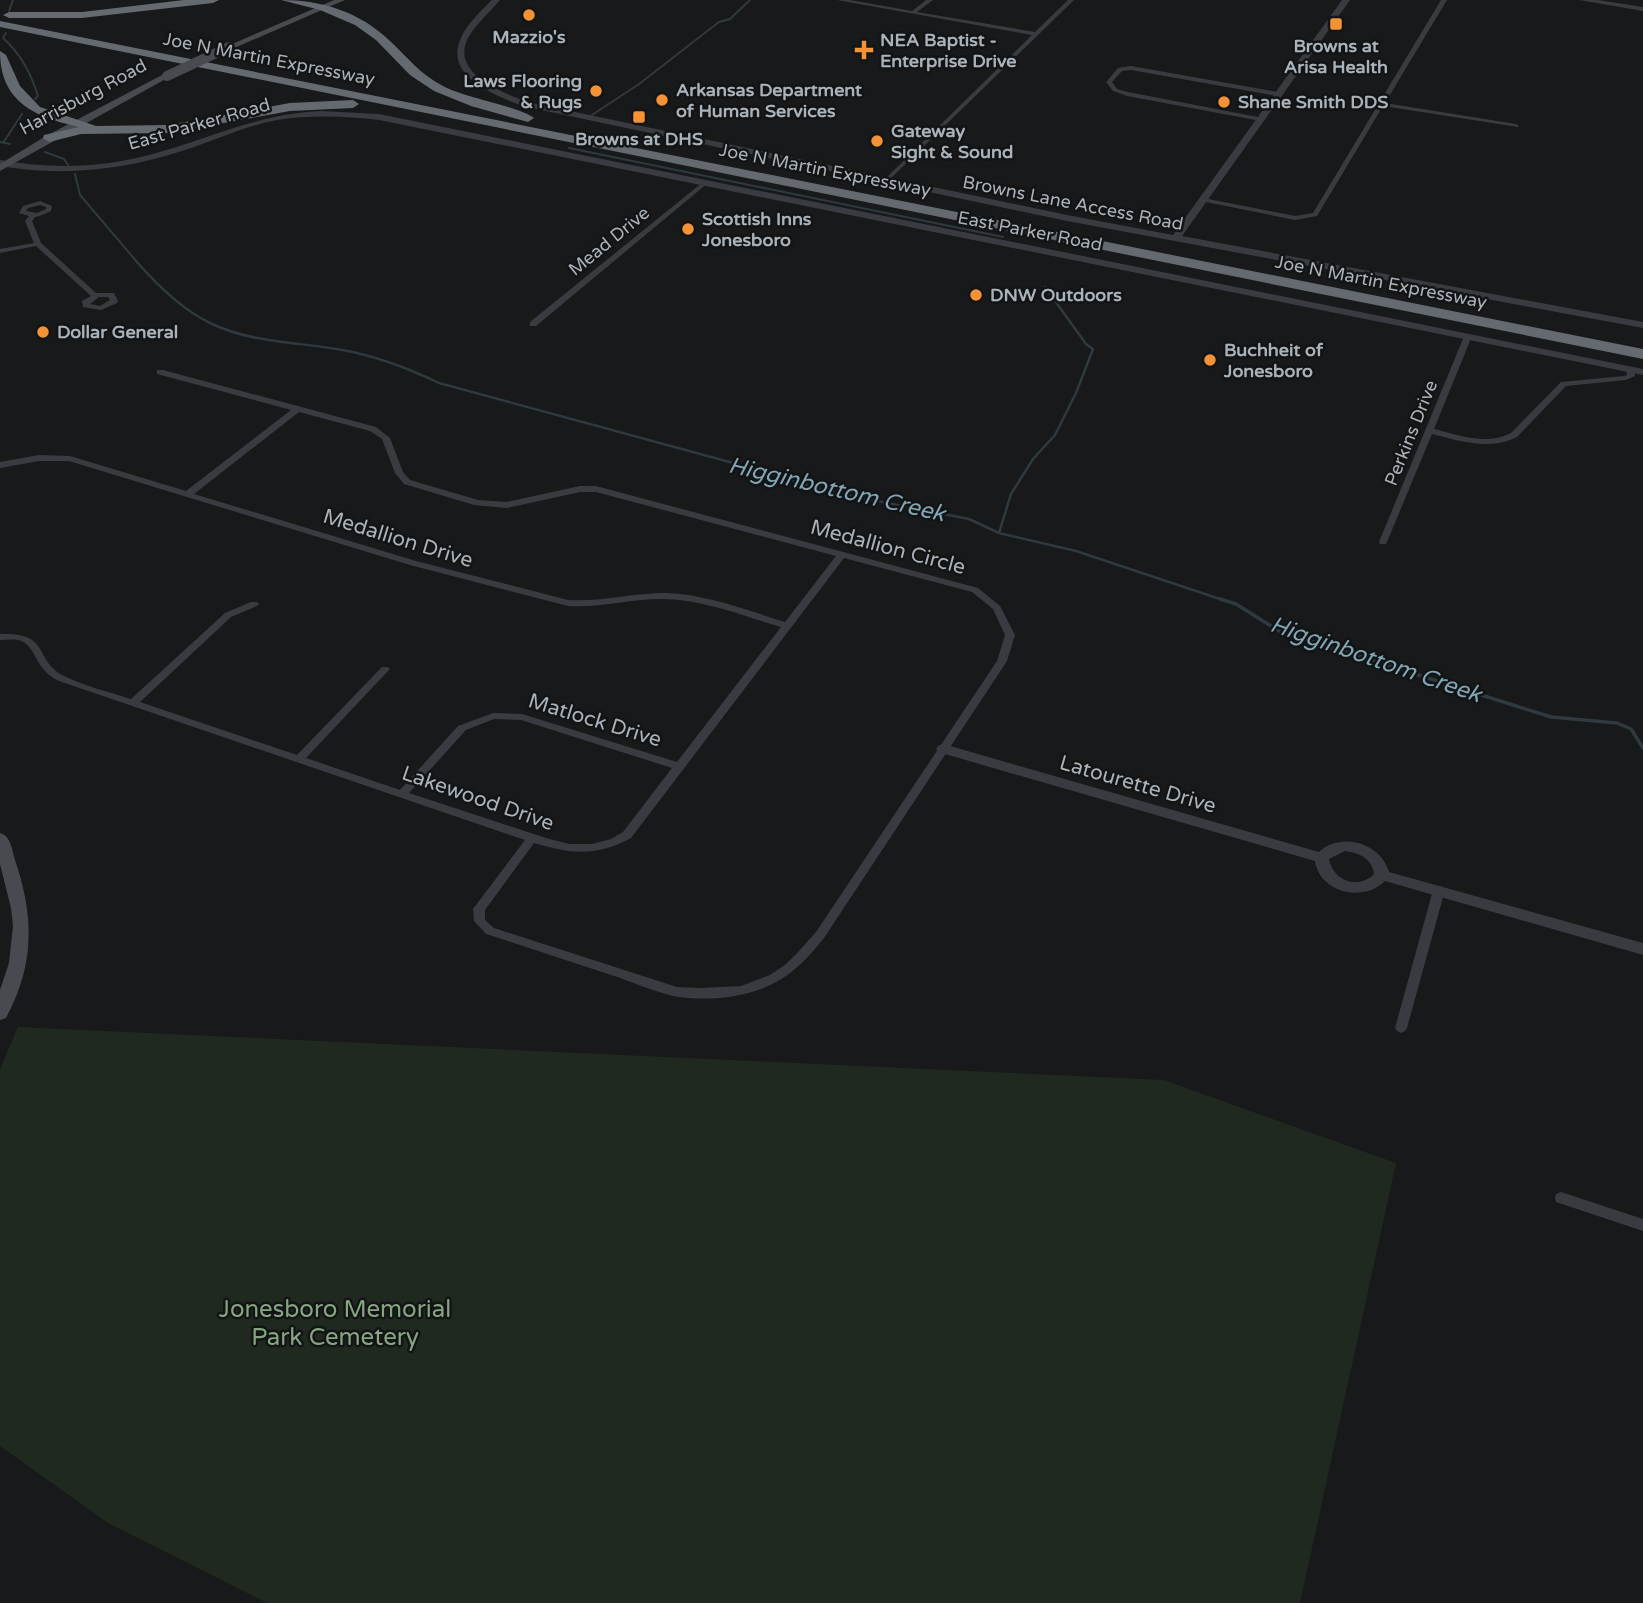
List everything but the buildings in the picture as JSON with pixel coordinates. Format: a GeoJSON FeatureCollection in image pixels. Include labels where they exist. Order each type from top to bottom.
{"type":"FeatureCollection","features":[{"type":"Feature","properties":{"kind":"highway"},"geometry":{"type":"LineString","coordinates":[[0,15],[82,15],[213,0]]}},
{"type":"Feature","properties":{"kind":"highway"},"geometry":{"type":"LineString","coordinates":[[286,0],[340,4],[380,37],[411,70],[437,88],[547,124]]}},
{"type":"Feature","properties":{"kind":"highway"},"geometry":{"type":"LineString","coordinates":[[301,2],[322,8],[340,4]]}},
{"type":"Feature","properties":{"kind":"highway","name":"Joe N Martin Expressway"},"geometry":{"type":"LineString","coordinates":[[0,15],[1643,341]]}},
{"type":"Feature","properties":{"kind":"highway","name":"Joe N Martin Expressway"},"geometry":{"type":"LineString","coordinates":[[0,24],[1643,354]]}},
{"type":"Feature","properties":{"kind":"highway"},"geometry":{"type":"LineString","coordinates":[[0,55],[18,94],[54,122],[49,138]]}},
{"type":"Feature","properties":{"kind":"highway"},"geometry":{"type":"LineString","coordinates":[[49,138],[81,130],[168,129],[320,104],[408,106]]}},
{"type":"Feature","properties":{"kind":"highway"},"geometry":{"type":"LineString","coordinates":[[47,115],[103,129]]}},
{"type":"Feature","properties":{"kind":"highway"},"geometry":{"type":"LineString","coordinates":[[1342,294],[1636,365]]}},
{"type":"Feature","properties":{"kind":"main road","name":"Harrisburg Road"},"geometry":{"type":"LineString","coordinates":[[2,165],[167,76],[322,8]]}},
{"type":"Feature","properties":{"kind":"main road"},"geometry":{"type":"LineString","coordinates":[[0,839],[23,912],[23,936],[21,957],[0,1013]]}},
{"type":"Feature","properties":{"kind":"street","name":"Browns Lane Access Road"},"geometry":{"type":"LineString","coordinates":[[496,0],[467,35],[460,56],[476,79],[500,94],[540,108],[885,182],[1175,239],[1643,325]]}},
{"type":"Feature","properties":{"kind":"street"},"geometry":{"type":"LineString","coordinates":[[840,0],[1036,34]]}},
{"type":"Feature","properties":{"kind":"street"},"geometry":{"type":"LineString","coordinates":[[912,13],[930,0]]}},
{"type":"Feature","properties":{"kind":"street"},"geometry":{"type":"LineString","coordinates":[[885,182],[1071,0]]}},
{"type":"Feature","properties":{"kind":"street"},"geometry":{"type":"LineString","coordinates":[[1175,239],[1346,0]]}},
{"type":"Feature","properties":{"kind":"street"},"geometry":{"type":"LineString","coordinates":[[1203,200],[1295,218],[1315,215],[1444,0]]}},
{"type":"Feature","properties":{"kind":"street"},"geometry":{"type":"LineString","coordinates":[[1583,0],[1643,9]]}},
{"type":"Feature","properties":{"kind":"street"},"geometry":{"type":"LineString","coordinates":[[1261,119],[1127,94],[1115,90],[1109,83],[1120,69],[1131,68],[1278,93]]}},
{"type":"Feature","properties":{"kind":"street"},"geometry":{"type":"LineString","coordinates":[[1382,104],[1516,126]]}},
{"type":"Feature","properties":{"kind":"street","name":"East Parker Road"},"geometry":{"type":"LineString","coordinates":[[2,165],[47,169],[105,167],[153,157],[263,121],[296,115],[350,114],[379,117],[1468,335],[1636,365],[1643,372]]}},
{"type":"Feature","properties":{"kind":"street","name":"Mead Drive"},"geometry":{"type":"LineString","coordinates":[[533,324],[705,183]]}},
{"type":"Feature","properties":{"kind":"street"},"geometry":{"type":"LineString","coordinates":[[33,215],[28,221],[37,241],[95,296]]}},
{"type":"Feature","properties":{"kind":"street"},"geometry":{"type":"LineString","coordinates":[[0,244],[37,241]]}},
{"type":"Feature","properties":{"kind":"street"},"geometry":{"type":"LineString","coordinates":[[0,251],[37,241]]}},
{"type":"Feature","properties":{"kind":"street","name":"Perkins Drive"},"geometry":{"type":"LineString","coordinates":[[1383,542],[1468,335]]}},
{"type":"Feature","properties":{"kind":"street"},"geometry":{"type":"LineString","coordinates":[[1430,431],[1478,441],[1504,440],[1514,435],[1568,383],[1626,378],[1631,376],[1636,365]]}},
{"type":"Feature","properties":{"kind":"street","name":"Medallion Circle"},"geometry":{"type":"LineString","coordinates":[[160,372],[373,429],[386,438],[399,472],[407,482],[477,503],[507,505],[580,489],[597,489],[975,590],[997,608],[1010,635],[1002,661],[802,959],[773,979],[748,991],[708,994],[677,992],[490,930],[480,921],[480,909],[532,838]]}},
{"type":"Feature","properties":{"kind":"street"},"geometry":{"type":"LineString","coordinates":[[188,494],[298,408]]}},
{"type":"Feature","properties":{"kind":"street","name":"Medallion Drive"},"geometry":{"type":"LineString","coordinates":[[0,465],[39,458],[70,459],[413,563],[568,603],[588,605],[634,598],[676,596],[788,626]]}},
{"type":"Feature","properties":{"kind":"street","name":"Lakewood Drive"},"geometry":{"type":"LineString","coordinates":[[0,637],[16,637],[34,644],[43,665],[56,677],[532,838],[582,850],[614,843],[627,835],[841,555]]}},
{"type":"Feature","properties":{"kind":"street"},"geometry":{"type":"LineString","coordinates":[[133,703],[228,615],[254,604]]}},
{"type":"Feature","properties":{"kind":"street"},"geometry":{"type":"LineString","coordinates":[[300,758],[385,669]]}},
{"type":"Feature","properties":{"kind":"street","name":"Matlock Drive"},"geometry":{"type":"LineString","coordinates":[[404,793],[462,728],[493,716],[522,717],[680,767]]}},
{"type":"Feature","properties":{"kind":"street","name":"Latourette Drive"},"geometry":{"type":"LineString","coordinates":[[943,749],[1322,858]]}},
{"type":"Feature","properties":{"kind":"street"},"geometry":{"type":"LineString","coordinates":[[1354,847],[1371,854],[1378,861],[1382,875],[1370,886],[1350,887],[1325,873],[1322,858],[1334,848],[1354,847]]}},
{"type":"Feature","properties":{"kind":"street"},"geometry":{"type":"LineString","coordinates":[[1382,875],[1643,949]]}},
{"type":"Feature","properties":{"kind":"street"},"geometry":{"type":"LineString","coordinates":[[1401,1028],[1439,890]]}},
{"type":"Feature","properties":{"kind":"street"},"geometry":{"type":"LineString","coordinates":[[1560,1198],[1643,1225]]}},
{"type":"Feature","properties":{"kind":"green space","name":"Jonesboro Memorial Park Cemetery"},"geometry":{"type":"Polygon","coordinates":[[[18,1027],[1164,1080],[1396,1163],[1300,1603],[267,1603],[108,1523],[0,1446],[0,1069],[18,1027]]]}},
{"type":"Feature","properties":{"kind":"waterway","name":"Higginbottom Creek"},"geometry":{"type":"LineString","coordinates":[[9,11],[13,0]]}},
{"type":"Feature","properties":{"kind":"waterway"},"geometry":{"type":"LineString","coordinates":[[592,115],[639,84],[719,22],[730,19],[750,0]]}},
{"type":"Feature","properties":{"kind":"waterway","name":"Higginbottom Creek"},"geometry":{"type":"LineString","coordinates":[[6,33],[3,38],[25,64],[32,79],[38,96],[35,99]]}},
{"type":"Feature","properties":{"kind":"waterway","name":"Higginbottom Creek"},"geometry":{"type":"LineString","coordinates":[[3,143],[22,114]]}},
{"type":"Feature","properties":{"kind":"waterway","name":"Higginbottom Creek"},"geometry":{"type":"LineString","coordinates":[[3,143],[10,144]]}},
{"type":"Feature","properties":{"kind":"waterway"},"geometry":{"type":"LineString","coordinates":[[569,148],[1003,237]]}},
{"type":"Feature","properties":{"kind":"waterway","name":"Higginbottom Creek"},"geometry":{"type":"LineString","coordinates":[[45,152],[64,159],[68,165]]}},
{"type":"Feature","properties":{"kind":"waterway","name":"Higginbottom Creek"},"geometry":{"type":"LineString","coordinates":[[75,174],[80,195],[137,262]]}},
{"type":"Feature","properties":{"kind":"waterway","name":"Higginbottom Creek"},"geometry":{"type":"LineString","coordinates":[[136,261],[179,304],[210,323],[240,334],[363,355],[402,367],[439,383],[759,470],[826,491],[969,519],[999,533]]}},
{"type":"Feature","properties":{"kind":"waterway"},"geometry":{"type":"LineString","coordinates":[[999,533],[1011,494],[1033,459],[1055,435],[1076,393],[1093,349],[1086,344],[1045,287]]}},
{"type":"Feature","properties":{"kind":"waterway","name":"Higginbottom Creek"},"geometry":{"type":"LineString","coordinates":[[999,533],[1076,551],[1220,599]]}},
{"type":"Feature","properties":{"kind":"waterway","name":"Higginbottom Creek"},"geometry":{"type":"LineString","coordinates":[[1220,599],[1236,604],[1279,631],[1551,717],[1617,723],[1631,729],[1643,748]]}},
{"type":"Feature","properties":{"kind":"waterway","name":"Higginbottom Creek"},"geometry":{"type":"LineString","coordinates":[[1220,599],[1226,601]]}},
{"type":"Feature","properties":{"kind":"place","name":"Mazzio's"},"geometry":{"type":"Point","coordinates":[529,15]}},
{"type":"Feature","properties":{"kind":"place","name":"Browns at Arisa Health"},"geometry":{"type":"Point","coordinates":[1336,24]}},
{"type":"Feature","properties":{"kind":"place","name":"NEA Baptist - Enterprise Drive"},"geometry":{"type":"Point","coordinates":[864,50]}},
{"type":"Feature","properties":{"kind":"place","name":"Laws Flooring & Rugs"},"geometry":{"type":"Point","coordinates":[596,91]}},
{"type":"Feature","properties":{"kind":"place","name":"Arkansas Department of Human Services"},"geometry":{"type":"Point","coordinates":[662,100]}},
{"type":"Feature","properties":{"kind":"place","name":"Shane Smith DDS"},"geometry":{"type":"Point","coordinates":[1224,102]}},
{"type":"Feature","properties":{"kind":"place","name":"Browns at DHS"},"geometry":{"type":"Point","coordinates":[639,117]}},
{"type":"Feature","properties":{"kind":"place","name":"Gateway Sight & Sound"},"geometry":{"type":"Point","coordinates":[877,141]}},
{"type":"Feature","properties":{"kind":"place","name":"Scottish Inns Jonesboro"},"geometry":{"type":"Point","coordinates":[688,229]}},
{"type":"Feature","properties":{"kind":"place","name":"DNW Outdoors"},"geometry":{"type":"Point","coordinates":[976,295]}},
{"type":"Feature","properties":{"kind":"place","name":"Dollar General"},"geometry":{"type":"Point","coordinates":[43,332]}},
{"type":"Feature","properties":{"kind":"place","name":"Buchheit of Jonesboro"},"geometry":{"type":"Point","coordinates":[1210,360]}}]}
